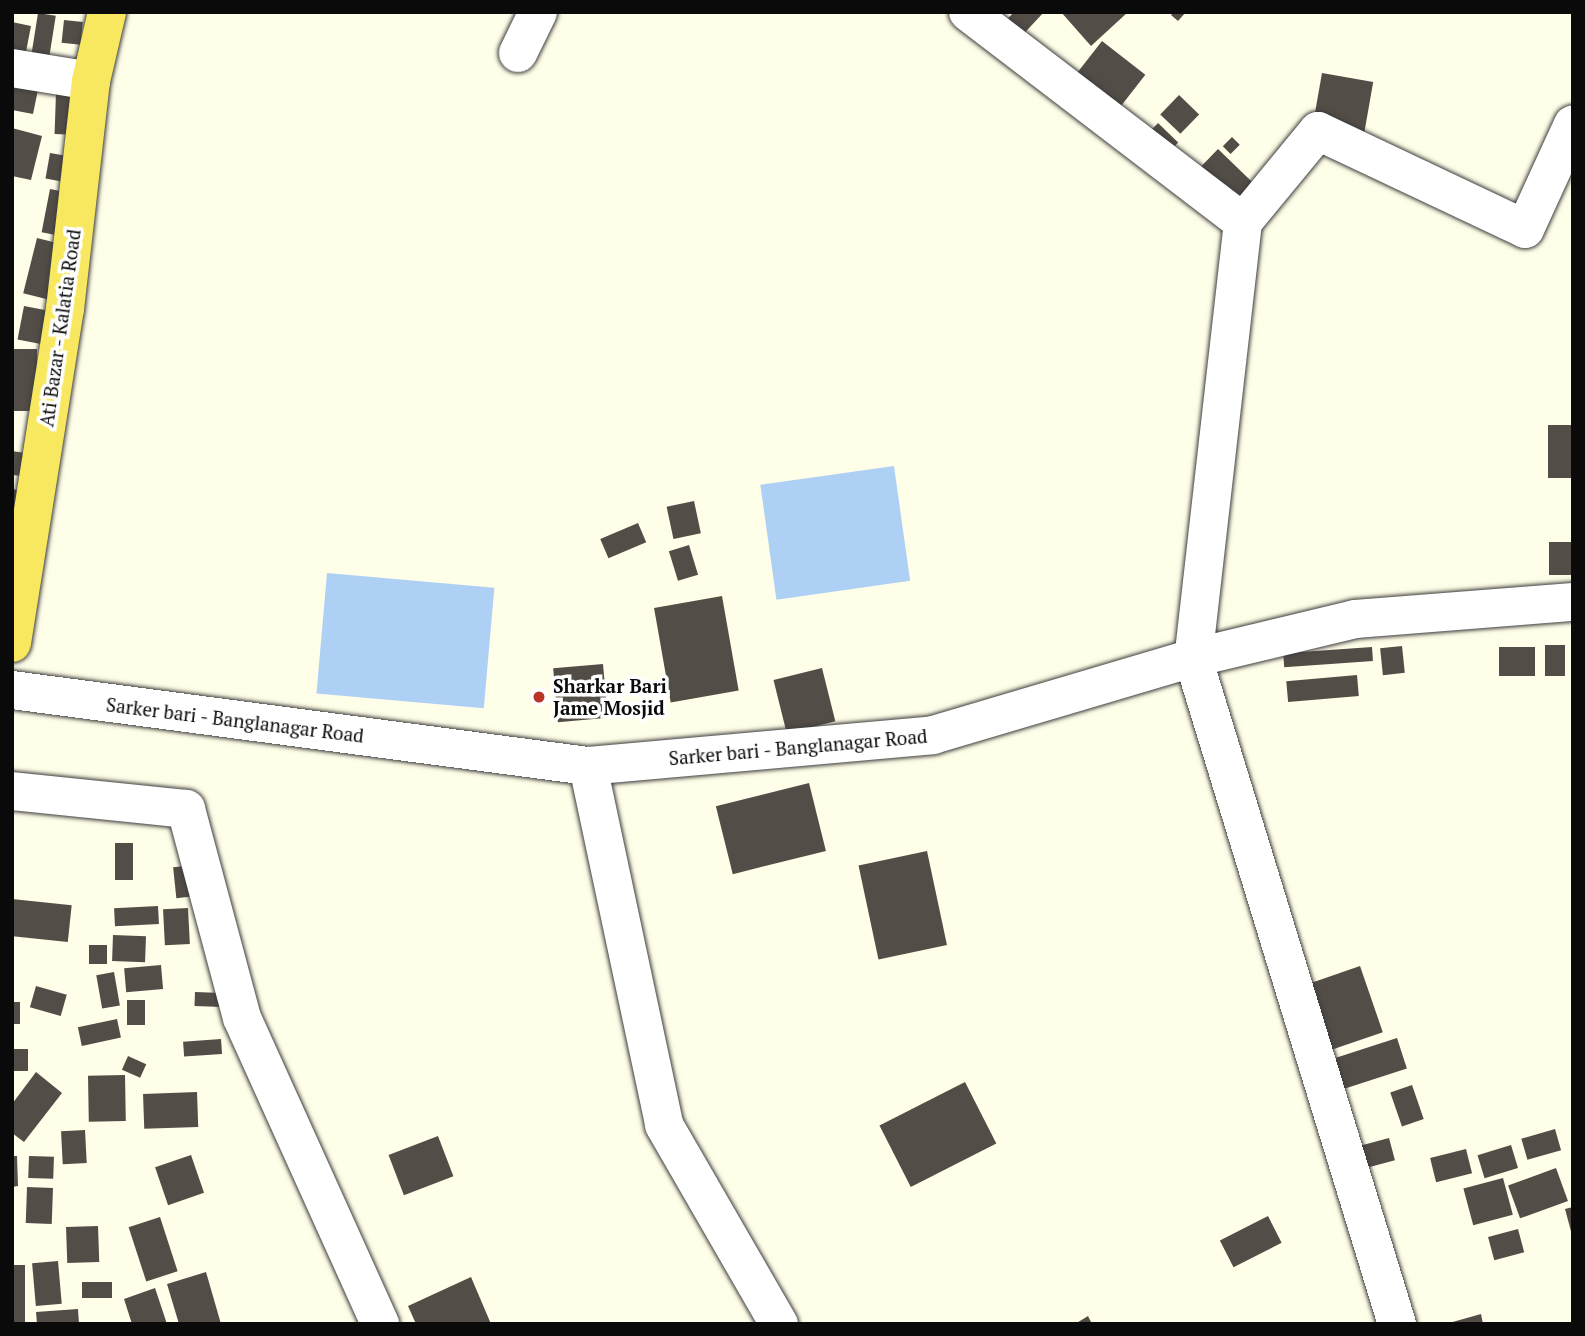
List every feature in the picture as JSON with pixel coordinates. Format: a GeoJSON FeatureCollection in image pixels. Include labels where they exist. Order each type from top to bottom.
{"type":"FeatureCollection","features":[{"type":"Feature","properties":{"kind":"main road","name":"Ati Bazar - Kalatia Road"},"geometry":{"type":"LineString","coordinates":[[12,643],[65,309],[91,81],[107,12]]}},
{"type":"Feature","properties":{"kind":"street"},"geometry":{"type":"LineString","coordinates":[[518,53],[538,12]]}},
{"type":"Feature","properties":{"kind":"street"},"geometry":{"type":"LineString","coordinates":[[968,12],[1243,222]]}},
{"type":"Feature","properties":{"kind":"street"},"geometry":{"type":"LineString","coordinates":[[12,68],[91,81]]}},
{"type":"Feature","properties":{"kind":"street"},"geometry":{"type":"LineString","coordinates":[[1397,1324],[1192,658],[1243,222],[1318,131],[1525,229],[1573,124]]}},
{"type":"Feature","properties":{"kind":"street","name":"Sarker bari - Banglanagar Road"},"geometry":{"type":"LineString","coordinates":[[12,690],[588,765],[933,735],[1192,658],[1354,620],[1573,602]]}},
{"type":"Feature","properties":{"kind":"street"},"geometry":{"type":"LineString","coordinates":[[588,765],[664,1125],[779,1324]]}},
{"type":"Feature","properties":{"kind":"street"},"geometry":{"type":"LineString","coordinates":[[12,791],[186,809],[242,1018],[380,1324]]}},
{"type":"Feature","properties":{"kind":"water"},"geometry":{"type":"Polygon","coordinates":[[[894,466],[910,581],[776,600],[760,485],[894,466]]]}},
{"type":"Feature","properties":{"kind":"water"},"geometry":{"type":"Polygon","coordinates":[[[327,573],[494,588],[484,708],[316,694],[327,573]]]}},
{"type":"Feature","properties":{"kind":"building"},"geometry":{"type":"Polygon","coordinates":[[[1014,12],[1044,12],[1017,41],[1001,26],[1014,12]]]}},
{"type":"Feature","properties":{"kind":"building"},"geometry":{"type":"Polygon","coordinates":[[[1061,12],[1128,12],[1091,46],[1061,12]]]}},
{"type":"Feature","properties":{"kind":"building"},"geometry":{"type":"Polygon","coordinates":[[[1174,12],[1186,12],[1178,21],[1171,15],[1174,12]]]}},
{"type":"Feature","properties":{"kind":"building"},"geometry":{"type":"Polygon","coordinates":[[[38,13],[56,16],[48,64],[30,61],[38,13]]]}},
{"type":"Feature","properties":{"kind":"building"},"geometry":{"type":"Polygon","coordinates":[[[64,20],[83,22],[80,45],[62,43],[64,20]]]}},
{"type":"Feature","properties":{"kind":"building"},"geometry":{"type":"Polygon","coordinates":[[[12,22],[31,26],[23,67],[12,65],[12,22]]]}},
{"type":"Feature","properties":{"kind":"building"},"geometry":{"type":"Polygon","coordinates":[[[1102,41],[1145,75],[1114,115],[1071,81],[1102,41]]]}},
{"type":"Feature","properties":{"kind":"building"},"geometry":{"type":"Polygon","coordinates":[[[1322,73],[1373,82],[1364,136],[1312,127],[1322,73]]]}},
{"type":"Feature","properties":{"kind":"building"},"geometry":{"type":"Polygon","coordinates":[[[12,74],[40,80],[33,114],[12,110],[12,74]]]}},
{"type":"Feature","properties":{"kind":"building"},"geometry":{"type":"Polygon","coordinates":[[[56,93],[82,94],[81,135],[55,134],[56,93]]]}},
{"type":"Feature","properties":{"kind":"building"},"geometry":{"type":"Polygon","coordinates":[[[1179,95],[1199,114],[1180,134],[1160,114],[1179,95]]]}},
{"type":"Feature","properties":{"kind":"building"},"geometry":{"type":"Polygon","coordinates":[[[1158,123],[1178,142],[1167,154],[1147,135],[1158,123]]]}},
{"type":"Feature","properties":{"kind":"building"},"geometry":{"type":"Polygon","coordinates":[[[12,128],[42,136],[31,180],[12,176],[12,128]]]}},
{"type":"Feature","properties":{"kind":"building"},"geometry":{"type":"Polygon","coordinates":[[[1232,137],[1240,145],[1231,154],[1223,146],[1232,137]]]}},
{"type":"Feature","properties":{"kind":"building"},"geometry":{"type":"Polygon","coordinates":[[[1218,149],[1260,190],[1239,212],[1196,171],[1218,149]]]}},
{"type":"Feature","properties":{"kind":"building"},"geometry":{"type":"Polygon","coordinates":[[[50,153],[79,158],[74,184],[45,179],[50,153]]]}},
{"type":"Feature","properties":{"kind":"building"},"geometry":{"type":"Polygon","coordinates":[[[50,189],[71,193],[62,236],[42,232],[50,189]]]}},
{"type":"Feature","properties":{"kind":"building"},"geometry":{"type":"Polygon","coordinates":[[[37,238],[74,247],[60,302],[23,293],[37,238]]]}},
{"type":"Feature","properties":{"kind":"building"},"geometry":{"type":"Polygon","coordinates":[[[24,306],[56,312],[50,346],[18,339],[24,306]]]}},
{"type":"Feature","properties":{"kind":"building"},"geometry":{"type":"Polygon","coordinates":[[[12,349],[37,349],[37,411],[12,411],[12,349]]]}},
{"type":"Feature","properties":{"kind":"building"},"geometry":{"type":"Polygon","coordinates":[[[1548,425],[1573,425],[1573,478],[1548,478],[1548,425]]]}},
{"type":"Feature","properties":{"kind":"building"},"geometry":{"type":"Polygon","coordinates":[[[12,451],[25,453],[23,476],[12,475],[12,451]]]}},
{"type":"Feature","properties":{"kind":"building"},"geometry":{"type":"Polygon","coordinates":[[[12,489],[24,491],[12,536],[12,489]]]}},
{"type":"Feature","properties":{"kind":"building"},"geometry":{"type":"Polygon","coordinates":[[[694,501],[701,533],[673,539],[667,507],[694,501]]]}},
{"type":"Feature","properties":{"kind":"building"},"geometry":{"type":"Polygon","coordinates":[[[638,523],[646,542],[608,558],[600,539],[638,523]]]}},
{"type":"Feature","properties":{"kind":"building"},"geometry":{"type":"Polygon","coordinates":[[[1549,542],[1573,542],[1573,575],[1549,575],[1549,542]]]}},
{"type":"Feature","properties":{"kind":"building"},"geometry":{"type":"Polygon","coordinates":[[[689,545],[698,575],[678,581],[669,551],[689,545]]]}},
{"type":"Feature","properties":{"kind":"building"},"geometry":{"type":"Polygon","coordinates":[[[722,596],[739,691],[671,703],[654,608],[722,596]]]}},
{"type":"Feature","properties":{"kind":"building"},"geometry":{"type":"Polygon","coordinates":[[[1545,645],[1565,645],[1565,676],[1545,676],[1545,645]]]}},
{"type":"Feature","properties":{"kind":"building"},"geometry":{"type":"Polygon","coordinates":[[[1402,646],[1405,673],[1383,675],[1380,648],[1402,646]]]}},
{"type":"Feature","properties":{"kind":"building"},"geometry":{"type":"Polygon","coordinates":[[[1372,647],[1373,661],[1284,667],[1283,653],[1372,647]]]}},
{"type":"Feature","properties":{"kind":"building"},"geometry":{"type":"Polygon","coordinates":[[[1499,647],[1535,647],[1535,676],[1499,676],[1499,647]]]}},
{"type":"Feature","properties":{"kind":"building"},"geometry":{"type":"Polygon","coordinates":[[[603,664],[608,718],[558,722],[553,668],[603,664]]]}},
{"type":"Feature","properties":{"kind":"building"},"geometry":{"type":"Polygon","coordinates":[[[822,668],[835,721],[787,733],[773,680],[822,668]]]}},
{"type":"Feature","properties":{"kind":"building"},"geometry":{"type":"Polygon","coordinates":[[[1357,675],[1359,696],[1288,702],[1286,681],[1357,675]]]}},
{"type":"Feature","properties":{"kind":"building"},"geometry":{"type":"Polygon","coordinates":[[[809,783],[826,851],[733,874],[716,806],[809,783]]]}},
{"type":"Feature","properties":{"kind":"building"},"geometry":{"type":"Polygon","coordinates":[[[115,843],[133,843],[133,880],[115,880],[115,843]]]}},
{"type":"Feature","properties":{"kind":"building"},"geometry":{"type":"Polygon","coordinates":[[[927,851],[947,945],[878,959],[859,866],[927,851]]]}},
{"type":"Feature","properties":{"kind":"building"},"geometry":{"type":"Polygon","coordinates":[[[195,865],[198,896],[176,898],[173,867],[195,865]]]}},
{"type":"Feature","properties":{"kind":"building"},"geometry":{"type":"Polygon","coordinates":[[[12,899],[72,905],[68,942],[12,936],[12,899]]]}},
{"type":"Feature","properties":{"kind":"building"},"geometry":{"type":"Polygon","coordinates":[[[158,906],[159,924],[115,926],[114,908],[158,906]]]}},
{"type":"Feature","properties":{"kind":"building"},"geometry":{"type":"Polygon","coordinates":[[[188,908],[190,944],[165,945],[163,909],[188,908]]]}},
{"type":"Feature","properties":{"kind":"building"},"geometry":{"type":"Polygon","coordinates":[[[113,935],[146,936],[145,962],[112,961],[113,935]]]}},
{"type":"Feature","properties":{"kind":"building"},"geometry":{"type":"Polygon","coordinates":[[[89,945],[107,945],[107,964],[89,964],[89,945]]]}},
{"type":"Feature","properties":{"kind":"building"},"geometry":{"type":"Polygon","coordinates":[[[161,965],[163,989],[126,992],[124,968],[161,965]]]}},
{"type":"Feature","properties":{"kind":"building"},"geometry":{"type":"Polygon","coordinates":[[[1360,966],[1383,1032],[1328,1051],[1305,985],[1360,966]]]}},
{"type":"Feature","properties":{"kind":"building"},"geometry":{"type":"Polygon","coordinates":[[[114,972],[120,1005],[102,1009],[96,975],[114,972]]]}},
{"type":"Feature","properties":{"kind":"building"},"geometry":{"type":"Polygon","coordinates":[[[36,986],[67,995],[61,1016],[30,1007],[36,986]]]}},
{"type":"Feature","properties":{"kind":"building"},"geometry":{"type":"Polygon","coordinates":[[[195,992],[229,993],[228,1007],[195,1006],[195,992]]]}},
{"type":"Feature","properties":{"kind":"building"},"geometry":{"type":"Polygon","coordinates":[[[127,1000],[145,1000],[145,1025],[127,1025],[127,1000]]]}},
{"type":"Feature","properties":{"kind":"building"},"geometry":{"type":"Polygon","coordinates":[[[12,1002],[20,1002],[20,1024],[12,1024],[12,1002]]]}},
{"type":"Feature","properties":{"kind":"building"},"geometry":{"type":"Polygon","coordinates":[[[117,1019],[121,1038],[82,1046],[78,1027],[117,1019]]]}},
{"type":"Feature","properties":{"kind":"building"},"geometry":{"type":"Polygon","coordinates":[[[1397,1038],[1407,1068],[1341,1090],[1331,1059],[1397,1038]]]}},
{"type":"Feature","properties":{"kind":"building"},"geometry":{"type":"Polygon","coordinates":[[[221,1039],[222,1054],[184,1057],[183,1042],[221,1039]]]}},
{"type":"Feature","properties":{"kind":"building"},"geometry":{"type":"Polygon","coordinates":[[[12,1049],[28,1049],[28,1071],[12,1071],[12,1049]]]}},
{"type":"Feature","properties":{"kind":"building"},"geometry":{"type":"Polygon","coordinates":[[[128,1056],[146,1064],[140,1078],[122,1070],[128,1056]]]}},
{"type":"Feature","properties":{"kind":"building"},"geometry":{"type":"Polygon","coordinates":[[[36,1072],[62,1093],[24,1142],[12,1133],[12,1104],[36,1072]]]}},
{"type":"Feature","properties":{"kind":"building"},"geometry":{"type":"Polygon","coordinates":[[[125,1075],[126,1121],[89,1122],[88,1076],[125,1075]]]}},
{"type":"Feature","properties":{"kind":"building"},"geometry":{"type":"Polygon","coordinates":[[[965,1082],[996,1143],[911,1187],[879,1126],[965,1082]]]}},
{"type":"Feature","properties":{"kind":"building"},"geometry":{"type":"Polygon","coordinates":[[[1412,1085],[1424,1119],[1402,1127],[1390,1092],[1412,1085]]]}},
{"type":"Feature","properties":{"kind":"building"},"geometry":{"type":"Polygon","coordinates":[[[197,1092],[198,1127],[144,1129],[143,1094],[197,1092]]]}},
{"type":"Feature","properties":{"kind":"building"},"geometry":{"type":"Polygon","coordinates":[[[1555,1129],[1561,1150],[1527,1160],[1521,1139],[1555,1129]]]}},
{"type":"Feature","properties":{"kind":"building"},"geometry":{"type":"Polygon","coordinates":[[[85,1130],[87,1163],[63,1164],[61,1131],[85,1130]]]}},
{"type":"Feature","properties":{"kind":"building"},"geometry":{"type":"Polygon","coordinates":[[[438,1136],[453,1176],[404,1195],[389,1155],[438,1136]]]}},
{"type":"Feature","properties":{"kind":"building"},"geometry":{"type":"Polygon","coordinates":[[[1389,1138],[1395,1160],[1367,1168],[1361,1146],[1389,1138]]]}},
{"type":"Feature","properties":{"kind":"building"},"geometry":{"type":"Polygon","coordinates":[[[1511,1145],[1518,1168],[1485,1178],[1478,1155],[1511,1145]]]}},
{"type":"Feature","properties":{"kind":"building"},"geometry":{"type":"Polygon","coordinates":[[[1466,1149],[1472,1173],[1436,1182],[1430,1158],[1466,1149]]]}},
{"type":"Feature","properties":{"kind":"building"},"geometry":{"type":"Polygon","coordinates":[[[191,1155],[204,1193],[168,1205],[155,1167],[191,1155]]]}},
{"type":"Feature","properties":{"kind":"building"},"geometry":{"type":"Polygon","coordinates":[[[12,1156],[17,1156],[18,1186],[12,1187],[12,1156]]]}},
{"type":"Feature","properties":{"kind":"building"},"geometry":{"type":"Polygon","coordinates":[[[29,1156],[54,1157],[53,1179],[28,1178],[29,1156]]]}},
{"type":"Feature","properties":{"kind":"building"},"geometry":{"type":"Polygon","coordinates":[[[1556,1168],[1568,1201],[1520,1218],[1508,1185],[1556,1168]]]}},
{"type":"Feature","properties":{"kind":"building"},"geometry":{"type":"Polygon","coordinates":[[[1503,1178],[1513,1215],[1473,1225],[1463,1189],[1503,1178]]]}},
{"type":"Feature","properties":{"kind":"building"},"geometry":{"type":"Polygon","coordinates":[[[27,1187],[53,1188],[52,1224],[26,1223],[27,1187]]]}},
{"type":"Feature","properties":{"kind":"building"},"geometry":{"type":"Polygon","coordinates":[[[1573,1207],[1573,1235],[1572,1235],[1565,1209],[1573,1207]]]}},
{"type":"Feature","properties":{"kind":"building"},"geometry":{"type":"Polygon","coordinates":[[[1268,1216],[1282,1243],[1234,1267],[1220,1241],[1268,1216]]]}},
{"type":"Feature","properties":{"kind":"building"},"geometry":{"type":"Polygon","coordinates":[[[160,1217],[178,1271],[146,1281],[129,1227],[160,1217]]]}},
{"type":"Feature","properties":{"kind":"building"},"geometry":{"type":"Polygon","coordinates":[[[98,1226],[99,1262],[67,1263],[66,1227],[98,1226]]]}},
{"type":"Feature","properties":{"kind":"building"},"geometry":{"type":"Polygon","coordinates":[[[1518,1229],[1524,1252],[1494,1260],[1488,1237],[1518,1229]]]}},
{"type":"Feature","properties":{"kind":"building"},"geometry":{"type":"Polygon","coordinates":[[[58,1261],[62,1304],[36,1306],[32,1263],[58,1261]]]}},
{"type":"Feature","properties":{"kind":"building"},"geometry":{"type":"Polygon","coordinates":[[[12,1265],[25,1265],[25,1324],[12,1324],[12,1265]]]}},
{"type":"Feature","properties":{"kind":"building"},"geometry":{"type":"Polygon","coordinates":[[[206,1272],[221,1324],[179,1324],[167,1284],[206,1272]]]}},
{"type":"Feature","properties":{"kind":"building"},"geometry":{"type":"Polygon","coordinates":[[[471,1277],[491,1324],[416,1324],[408,1306],[471,1277]]]}},
{"type":"Feature","properties":{"kind":"building"},"geometry":{"type":"Polygon","coordinates":[[[82,1282],[112,1282],[112,1298],[82,1298],[82,1282]]]}},
{"type":"Feature","properties":{"kind":"building"},"geometry":{"type":"Polygon","coordinates":[[[155,1288],[167,1324],[132,1324],[124,1299],[155,1288]]]}},
{"type":"Feature","properties":{"kind":"building"},"geometry":{"type":"Polygon","coordinates":[[[78,1309],[79,1324],[37,1324],[36,1312],[78,1309]]]}},
{"type":"Feature","properties":{"kind":"building"},"geometry":{"type":"Polygon","coordinates":[[[1481,1314],[1483,1324],[1449,1324],[1449,1323],[1481,1314]]]}},
{"type":"Feature","properties":{"kind":"building"},"geometry":{"type":"Polygon","coordinates":[[[1088,1316],[1092,1324],[1075,1324],[1088,1316]]]}},
{"type":"Feature","properties":{"kind":"place","name":"Sharkar Bari Jame Mosjid"},"geometry":{"type":"Point","coordinates":[539,697]}}]}
